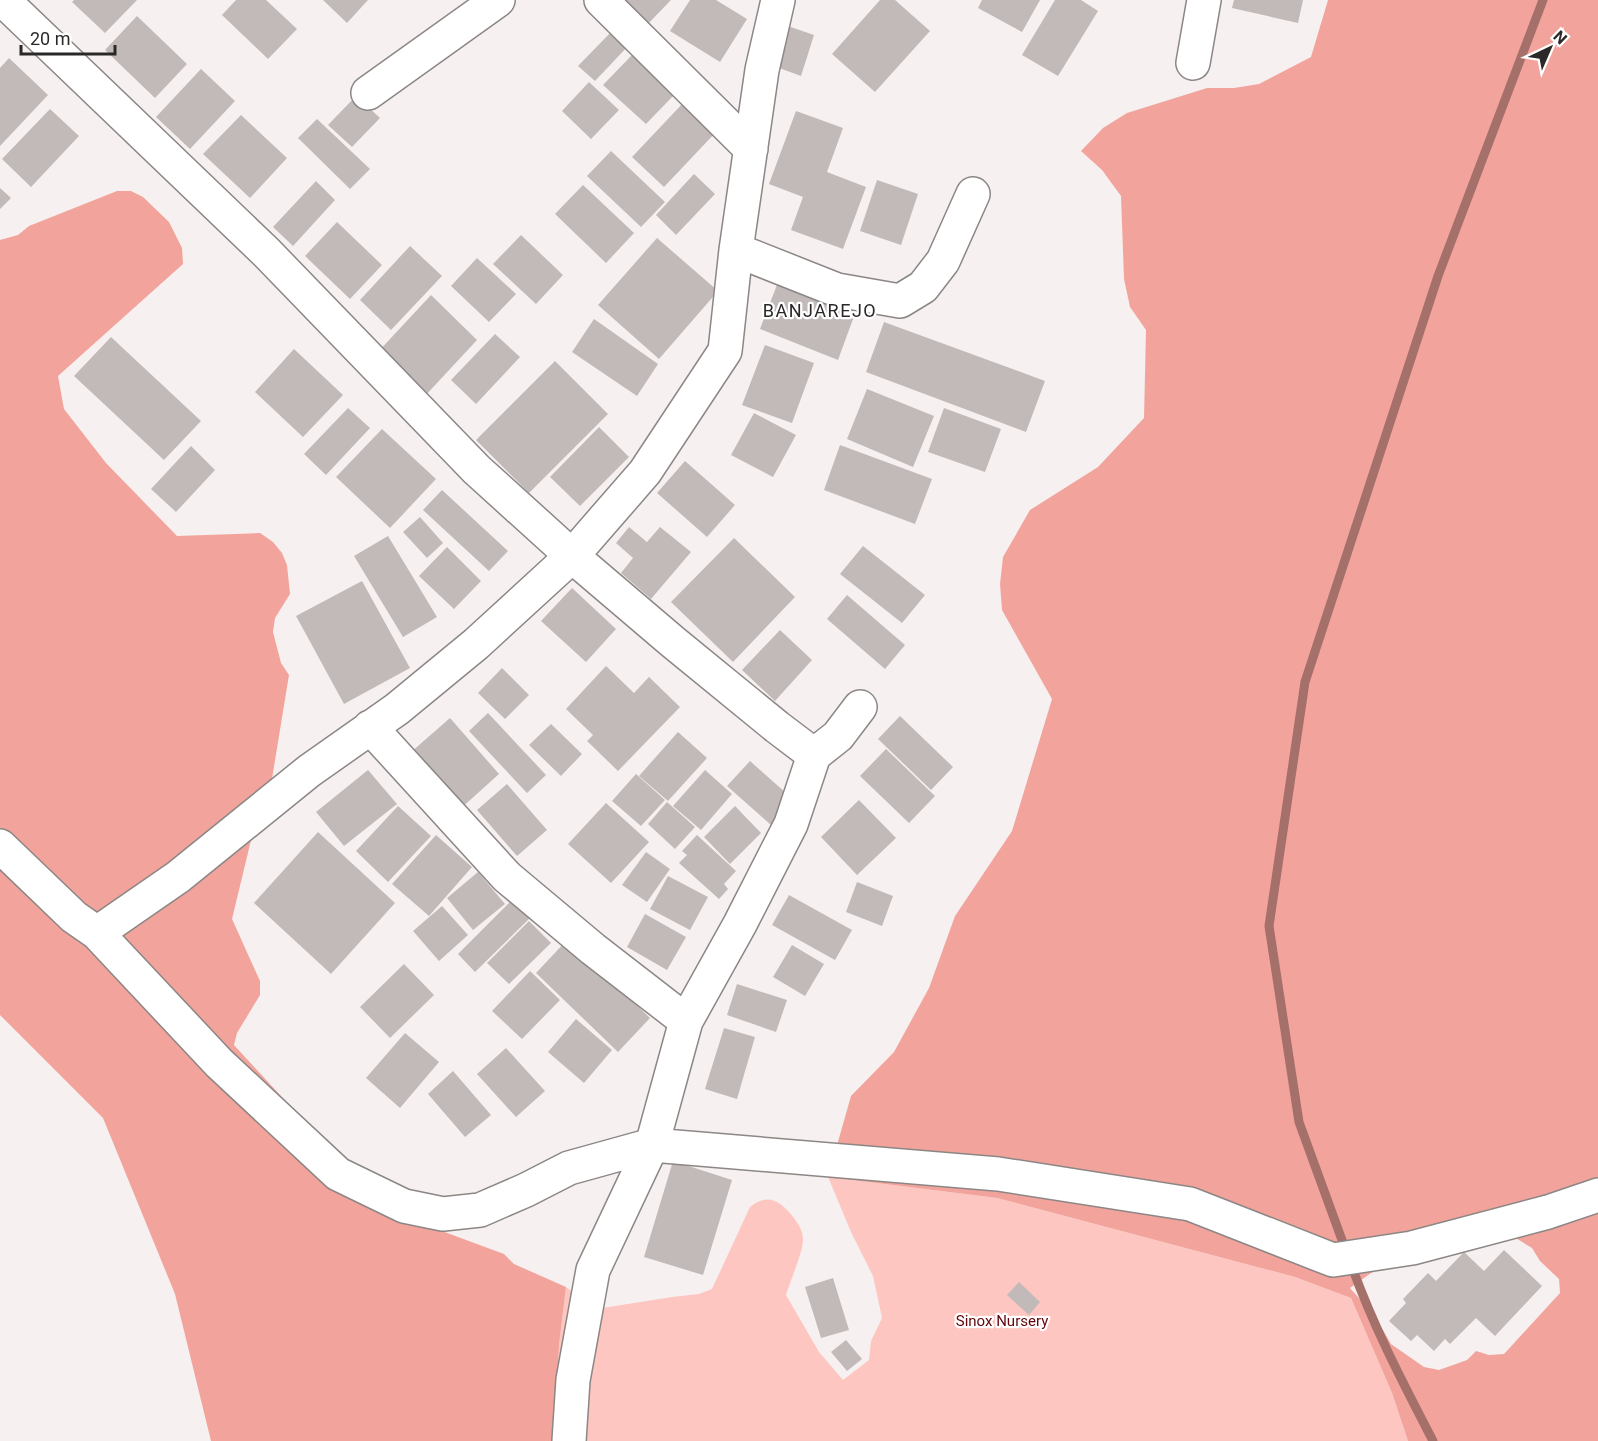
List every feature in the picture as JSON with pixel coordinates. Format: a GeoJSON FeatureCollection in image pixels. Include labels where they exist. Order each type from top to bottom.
{"type":"FeatureCollection","features":[{"type":"Feature","properties":{"kind":"street"},"geometry":{"type":"LineString","coordinates":[[3,0],[267,253],[477,471],[572,556],[777,727],[814,755]]}},
{"type":"Feature","properties":{"kind":"street"},"geometry":{"type":"LineString","coordinates":[[368,93],[498,0]]}},
{"type":"Feature","properties":{"kind":"street"},"geometry":{"type":"LineString","coordinates":[[601,0],[751,149]]}},
{"type":"Feature","properties":{"kind":"street"},"geometry":{"type":"LineString","coordinates":[[97,933],[178,878],[309,771],[370,726],[397,710],[476,644],[572,556],[645,471],[724,351],[762,70],[778,0]]}},
{"type":"Feature","properties":{"kind":"street"},"geometry":{"type":"LineString","coordinates":[[1193,63],[1204,0]]}},
{"type":"Feature","properties":{"kind":"street"},"geometry":{"type":"LineString","coordinates":[[736,250],[837,290],[900,301],[923,287],[943,261],[973,194]]}},
{"type":"Feature","properties":{"kind":"street"},"geometry":{"type":"LineString","coordinates":[[569,1441],[573,1380],[593,1270],[652,1145],[686,1021],[740,924],[791,824],[814,755],[838,736],[860,707]]}},
{"type":"Feature","properties":{"kind":"street"},"geometry":{"type":"LineString","coordinates":[[370,726],[507,877],[593,949],[686,1021]]}},
{"type":"Feature","properties":{"kind":"street"},"geometry":{"type":"LineString","coordinates":[[0,846],[74,917],[97,933],[219,1063],[338,1174],[405,1206],[443,1214],[480,1209],[526,1190],[569,1168],[652,1145],[998,1174],[1190,1204],[1333,1260],[1412,1248],[1548,1212],[1598,1195]]}},
{"type":"Feature","properties":{"kind":"green space","name":"Sinox Nursery"},"geometry":{"type":"Polygon","coordinates":[[[828,1177],[997,1198],[1295,1277],[1351,1298],[1392,1393],[1408,1441],[555,1441],[559,1345],[566,1287],[596,1309],[699,1294],[712,1289],[750,1207],[763,1200],[774,1201],[784,1207],[794,1218],[801,1231],[803,1240],[801,1251],[786,1295],[819,1352],[843,1380],[869,1360],[871,1341],[882,1318],[873,1276],[851,1232],[828,1177]]]}},
{"type":"Feature","properties":{"kind":"shaded area"},"geometry":{"type":"Polygon","coordinates":[[[1328,0],[1598,0],[1598,1441],[1408,1441],[1392,1393],[1351,1298],[1295,1277],[997,1198],[828,1177],[851,1096],[894,1052],[929,988],[955,916],[1012,831],[1052,699],[1002,610],[1000,584],[1003,557],[1030,510],[1098,467],[1144,418],[1146,330],[1130,307],[1124,279],[1121,196],[1102,170],[1081,151],[1103,128],[1127,113],[1207,88],[1234,88],[1259,84],[1311,57],[1328,0]],[[1509,1234],[1391,1264],[1371,1273],[1350,1288],[1374,1315],[1391,1344],[1424,1367],[1439,1370],[1467,1360],[1476,1351],[1489,1355],[1504,1354],[1560,1293],[1559,1279],[1540,1261],[1532,1248],[1509,1234]]]}},
{"type":"Feature","properties":{"kind":"shaded area"},"geometry":{"type":"Polygon","coordinates":[[[117,191],[131,191],[143,197],[169,222],[182,248],[183,264],[58,376],[64,409],[106,463],[177,536],[260,533],[273,542],[282,553],[287,565],[290,594],[275,618],[273,632],[281,663],[289,675],[269,797],[259,807],[232,919],[260,981],[260,995],[237,1033],[234,1045],[315,1133],[431,1227],[504,1254],[514,1264],[566,1287],[559,1345],[555,1441],[211,1441],[175,1294],[103,1118],[0,1015],[0,240],[18,235],[29,226],[117,191]]]}},
{"type":"Feature","properties":{"kind":"building"},"geometry":{"type":"Polygon","coordinates":[[[74,0],[137,0],[105,33],[72,2],[74,0]]]}},
{"type":"Feature","properties":{"kind":"building"},"geometry":{"type":"Polygon","coordinates":[[[236,0],[266,0],[297,29],[268,59],[222,15],[236,0]]]}},
{"type":"Feature","properties":{"kind":"building"},"geometry":{"type":"Polygon","coordinates":[[[323,0],[368,0],[347,23],[323,0]]]}},
{"type":"Feature","properties":{"kind":"building"},"geometry":{"type":"Polygon","coordinates":[[[617,0],[671,0],[645,27],[617,0]]]}},
{"type":"Feature","properties":{"kind":"building"},"geometry":{"type":"Polygon","coordinates":[[[690,0],[716,0],[747,19],[720,62],[670,31],[690,0]]]}},
{"type":"Feature","properties":{"kind":"building"},"geometry":{"type":"Polygon","coordinates":[[[880,0],[895,0],[930,31],[875,92],[832,54],[880,0]]]}},
{"type":"Feature","properties":{"kind":"building"},"geometry":{"type":"Polygon","coordinates":[[[982,0],[1040,0],[1022,32],[978,8],[982,0]]]}},
{"type":"Feature","properties":{"kind":"building"},"geometry":{"type":"Polygon","coordinates":[[[1055,0],[1081,0],[1098,11],[1058,76],[1022,55],[1055,0]]]}},
{"type":"Feature","properties":{"kind":"building"},"geometry":{"type":"Polygon","coordinates":[[[1234,0],[1303,0],[1298,23],[1232,8],[1234,0]]]}},
{"type":"Feature","properties":{"kind":"building"},"geometry":{"type":"Polygon","coordinates":[[[137,16],[187,64],[155,98],[105,50],[137,16]]]}},
{"type":"Feature","properties":{"kind":"building"},"geometry":{"type":"Polygon","coordinates":[[[785,25],[814,35],[801,76],[771,65],[785,25]]]}},
{"type":"Feature","properties":{"kind":"building"},"geometry":{"type":"Polygon","coordinates":[[[613,30],[629,45],[595,81],[578,66],[613,30]]]}},
{"type":"Feature","properties":{"kind":"building"},"geometry":{"type":"Polygon","coordinates":[[[632,55],[674,95],[646,124],[603,85],[632,55]]]}},
{"type":"Feature","properties":{"kind":"building"},"geometry":{"type":"Polygon","coordinates":[[[9,58],[48,95],[0,146],[0,68],[9,58]]]}},
{"type":"Feature","properties":{"kind":"building"},"geometry":{"type":"Polygon","coordinates":[[[201,69],[235,101],[190,149],[156,117],[201,69]]]}},
{"type":"Feature","properties":{"kind":"building"},"geometry":{"type":"Polygon","coordinates":[[[589,82],[619,110],[591,139],[562,111],[589,82]]]}},
{"type":"Feature","properties":{"kind":"building"},"geometry":{"type":"Polygon","coordinates":[[[356,96],[380,118],[352,147],[328,125],[356,96]]]}},
{"type":"Feature","properties":{"kind":"building"},"geometry":{"type":"Polygon","coordinates":[[[685,101],[717,131],[664,187],[632,157],[685,101]]]}},
{"type":"Feature","properties":{"kind":"building"},"geometry":{"type":"Polygon","coordinates":[[[50,109],[79,136],[31,187],[2,159],[50,109]]]}},
{"type":"Feature","properties":{"kind":"building"},"geometry":{"type":"Polygon","coordinates":[[[796,111],[843,128],[827,172],[866,187],[843,249],[791,230],[803,197],[769,184],[796,111]]]}},
{"type":"Feature","properties":{"kind":"building"},"geometry":{"type":"Polygon","coordinates":[[[241,115],[287,158],[250,198],[203,154],[241,115]]]}},
{"type":"Feature","properties":{"kind":"building"},"geometry":{"type":"Polygon","coordinates":[[[317,119],[370,169],[350,189],[298,138],[317,119]]]}},
{"type":"Feature","properties":{"kind":"building"},"geometry":{"type":"Polygon","coordinates":[[[611,151],[665,202],[641,227],[587,176],[611,151]]]}},
{"type":"Feature","properties":{"kind":"building"},"geometry":{"type":"Polygon","coordinates":[[[694,174],[715,194],[676,235],[656,215],[694,174]]]}},
{"type":"Feature","properties":{"kind":"building"},"geometry":{"type":"Polygon","coordinates":[[[877,180],[918,194],[901,245],[860,231],[877,180]]]}},
{"type":"Feature","properties":{"kind":"building"},"geometry":{"type":"Polygon","coordinates":[[[316,181],[335,200],[293,246],[273,227],[316,181]]]}},
{"type":"Feature","properties":{"kind":"building"},"geometry":{"type":"Polygon","coordinates":[[[583,185],[634,233],[606,263],[555,214],[583,185]]]}},
{"type":"Feature","properties":{"kind":"building"},"geometry":{"type":"Polygon","coordinates":[[[0,188],[11,198],[0,209],[0,188]]]}},
{"type":"Feature","properties":{"kind":"building"},"geometry":{"type":"Polygon","coordinates":[[[337,222],[382,265],[350,299],[305,256],[337,222]]]}},
{"type":"Feature","properties":{"kind":"building"},"geometry":{"type":"Polygon","coordinates":[[[521,235],[563,275],[536,304],[493,264],[521,235]]]}},
{"type":"Feature","properties":{"kind":"building"},"geometry":{"type":"Polygon","coordinates":[[[657,238],[718,291],[659,359],[598,305],[657,238]]]}},
{"type":"Feature","properties":{"kind":"building"},"geometry":{"type":"Polygon","coordinates":[[[410,246],[442,276],[391,330],[360,300],[410,246]]]}},
{"type":"Feature","properties":{"kind":"building"},"geometry":{"type":"Polygon","coordinates":[[[477,258],[516,294],[489,322],[451,286],[477,258]]]}},
{"type":"Feature","properties":{"kind":"building"},"geometry":{"type":"Polygon","coordinates":[[[780,277],[857,308],[838,360],[760,329],[780,277]]]}},
{"type":"Feature","properties":{"kind":"building"},"geometry":{"type":"Polygon","coordinates":[[[431,295],[477,340],[424,397],[377,353],[431,295]]]}},
{"type":"Feature","properties":{"kind":"building"},"geometry":{"type":"Polygon","coordinates":[[[594,319],[658,364],[637,396],[572,352],[594,319]]]}},
{"type":"Feature","properties":{"kind":"building"},"geometry":{"type":"Polygon","coordinates":[[[884,322],[1045,381],[1026,432],[866,372],[884,322]]]}},
{"type":"Feature","properties":{"kind":"building"},"geometry":{"type":"Polygon","coordinates":[[[495,334],[520,357],[476,404],[451,380],[495,334]]]}},
{"type":"Feature","properties":{"kind":"building"},"geometry":{"type":"Polygon","coordinates":[[[111,337],[201,421],[164,460],[74,376],[111,337]]]}},
{"type":"Feature","properties":{"kind":"building"},"geometry":{"type":"Polygon","coordinates":[[[765,345],[814,363],[792,423],[742,405],[765,345]]]}},
{"type":"Feature","properties":{"kind":"building"},"geometry":{"type":"Polygon","coordinates":[[[294,349],[343,395],[303,437],[255,392],[294,349]]]}},
{"type":"Feature","properties":{"kind":"building"},"geometry":{"type":"Polygon","coordinates":[[[555,361],[608,414],[529,493],[476,440],[555,361]]]}},
{"type":"Feature","properties":{"kind":"building"},"geometry":{"type":"Polygon","coordinates":[[[867,389],[934,416],[913,467],[847,439],[867,389]]]}},
{"type":"Feature","properties":{"kind":"building"},"geometry":{"type":"Polygon","coordinates":[[[348,408],[370,428],[326,475],[304,454],[348,408]]]}},
{"type":"Feature","properties":{"kind":"building"},"geometry":{"type":"Polygon","coordinates":[[[944,408],[1001,429],[985,472],[928,452],[944,408]]]}},
{"type":"Feature","properties":{"kind":"building"},"geometry":{"type":"Polygon","coordinates":[[[754,413],[796,435],[773,477],[731,455],[754,413]]]}},
{"type":"Feature","properties":{"kind":"building"},"geometry":{"type":"Polygon","coordinates":[[[599,427],[629,457],[580,506],[550,477],[599,427]]]}},
{"type":"Feature","properties":{"kind":"building"},"geometry":{"type":"Polygon","coordinates":[[[382,429],[436,479],[390,528],[336,477],[382,429]]]}},
{"type":"Feature","properties":{"kind":"building"},"geometry":{"type":"Polygon","coordinates":[[[840,445],[932,479],[915,524],[824,490],[840,445]]]}},
{"type":"Feature","properties":{"kind":"building"},"geometry":{"type":"Polygon","coordinates":[[[191,446],[215,470],[176,512],[151,489],[191,446]]]}},
{"type":"Feature","properties":{"kind":"building"},"geometry":{"type":"Polygon","coordinates":[[[685,461],[735,505],[707,537],[657,493],[685,461]]]}},
{"type":"Feature","properties":{"kind":"building"},"geometry":{"type":"Polygon","coordinates":[[[442,490],[508,551],[489,571],[423,510],[442,490]]]}},
{"type":"Feature","properties":{"kind":"building"},"geometry":{"type":"Polygon","coordinates":[[[420,517],[443,543],[427,558],[403,532],[420,517]]]}},
{"type":"Feature","properties":{"kind":"building"},"geometry":{"type":"Polygon","coordinates":[[[629,527],[647,542],[660,527],[691,552],[651,599],[621,573],[633,558],[616,543],[629,527]]]}},
{"type":"Feature","properties":{"kind":"building"},"geometry":{"type":"Polygon","coordinates":[[[388,536],[437,617],[403,637],[354,556],[388,536]]]}},
{"type":"Feature","properties":{"kind":"building"},"geometry":{"type":"Polygon","coordinates":[[[734,538],[795,597],[733,662],[671,602],[734,538]]]}},
{"type":"Feature","properties":{"kind":"building"},"geometry":{"type":"Polygon","coordinates":[[[863,546],[925,595],[902,623],[840,574],[863,546]]]}},
{"type":"Feature","properties":{"kind":"building"},"geometry":{"type":"Polygon","coordinates":[[[447,547],[481,581],[454,609],[419,576],[447,547]]]}},
{"type":"Feature","properties":{"kind":"building"},"geometry":{"type":"Polygon","coordinates":[[[362,581],[410,668],[344,704],[296,616],[362,581]]]}},
{"type":"Feature","properties":{"kind":"building"},"geometry":{"type":"Polygon","coordinates":[[[572,588],[616,629],[586,662],[541,621],[572,588]]]}},
{"type":"Feature","properties":{"kind":"building"},"geometry":{"type":"Polygon","coordinates":[[[847,595],[905,645],[885,669],[827,619],[847,595]]]}},
{"type":"Feature","properties":{"kind":"building"},"geometry":{"type":"Polygon","coordinates":[[[780,630],[812,660],[775,701],[742,670],[780,630]]]}},
{"type":"Feature","properties":{"kind":"building"},"geometry":{"type":"Polygon","coordinates":[[[606,666],[634,693],[649,677],[680,707],[618,771],[587,741],[593,735],[566,709],[606,666]]]}},
{"type":"Feature","properties":{"kind":"building"},"geometry":{"type":"Polygon","coordinates":[[[502,668],[529,695],[505,719],[478,693],[502,668]]]}},
{"type":"Feature","properties":{"kind":"building"},"geometry":{"type":"Polygon","coordinates":[[[488,713],[546,775],[527,793],[469,731],[488,713]]]}},
{"type":"Feature","properties":{"kind":"building"},"geometry":{"type":"Polygon","coordinates":[[[900,716],[953,767],[931,790],[878,739],[900,716]]]}},
{"type":"Feature","properties":{"kind":"building"},"geometry":{"type":"Polygon","coordinates":[[[450,718],[499,774],[459,810],[410,753],[450,718]]]}},
{"type":"Feature","properties":{"kind":"building"},"geometry":{"type":"Polygon","coordinates":[[[551,724],[582,754],[561,776],[529,745],[551,724]]]}},
{"type":"Feature","properties":{"kind":"building"},"geometry":{"type":"Polygon","coordinates":[[[678,732],[707,758],[668,801],[639,776],[678,732]]]}},
{"type":"Feature","properties":{"kind":"building"},"geometry":{"type":"Polygon","coordinates":[[[886,749],[935,796],[909,823],[860,776],[886,749]]]}},
{"type":"Feature","properties":{"kind":"building"},"geometry":{"type":"Polygon","coordinates":[[[750,761],[794,800],[771,825],[727,786],[750,761]]]}},
{"type":"Feature","properties":{"kind":"building"},"geometry":{"type":"Polygon","coordinates":[[[368,770],[397,804],[344,846],[316,812],[368,770]]]}},
{"type":"Feature","properties":{"kind":"building"},"geometry":{"type":"Polygon","coordinates":[[[705,770],[732,794],[701,830],[673,806],[705,770]]]}},
{"type":"Feature","properties":{"kind":"building"},"geometry":{"type":"Polygon","coordinates":[[[636,774],[665,800],[641,826],[612,801],[636,774]]]}},
{"type":"Feature","properties":{"kind":"building"},"geometry":{"type":"Polygon","coordinates":[[[507,784],[547,830],[517,856],[477,810],[507,784]]]}},
{"type":"Feature","properties":{"kind":"building"},"geometry":{"type":"Polygon","coordinates":[[[859,800],[896,838],[857,875],[821,837],[859,800]]]}},
{"type":"Feature","properties":{"kind":"building"},"geometry":{"type":"Polygon","coordinates":[[[667,802],[695,827],[675,849],[648,824],[667,802]]]}},
{"type":"Feature","properties":{"kind":"building"},"geometry":{"type":"Polygon","coordinates":[[[606,803],[649,842],[611,883],[568,844],[606,803]]]}},
{"type":"Feature","properties":{"kind":"building"},"geometry":{"type":"Polygon","coordinates":[[[398,806],[431,836],[388,882],[356,851],[398,806]]]}},
{"type":"Feature","properties":{"kind":"building"},"geometry":{"type":"Polygon","coordinates":[[[735,806],[761,833],[730,864],[704,837],[735,806]]]}},
{"type":"Feature","properties":{"kind":"building"},"geometry":{"type":"Polygon","coordinates":[[[318,832],[395,903],[331,974],[254,903],[318,832]]]}},
{"type":"Feature","properties":{"kind":"building"},"geometry":{"type":"Polygon","coordinates":[[[436,835],[472,867],[429,916],[392,884],[436,835]]]}},
{"type":"Feature","properties":{"kind":"building"},"geometry":{"type":"Polygon","coordinates":[[[697,835],[736,871],[724,884],[728,889],[719,899],[679,863],[687,855],[682,851],[697,835]]]}},
{"type":"Feature","properties":{"kind":"building"},"geometry":{"type":"Polygon","coordinates":[[[646,852],[670,869],[647,902],[622,885],[646,852]]]}},
{"type":"Feature","properties":{"kind":"building"},"geometry":{"type":"Polygon","coordinates":[[[478,872],[505,904],[473,930],[447,898],[478,872]]]}},
{"type":"Feature","properties":{"kind":"building"},"geometry":{"type":"Polygon","coordinates":[[[668,876],[708,897],[690,930],[650,909],[668,876]]]}},
{"type":"Feature","properties":{"kind":"building"},"geometry":{"type":"Polygon","coordinates":[[[857,882],[893,896],[882,926],[846,912],[857,882]]]}},
{"type":"Feature","properties":{"kind":"building"},"geometry":{"type":"Polygon","coordinates":[[[789,895],[852,930],[835,960],[772,925],[789,895]]]}},
{"type":"Feature","properties":{"kind":"building"},"geometry":{"type":"Polygon","coordinates":[[[512,900],[530,918],[475,972],[458,954],[512,900]]]}},
{"type":"Feature","properties":{"kind":"building"},"geometry":{"type":"Polygon","coordinates":[[[442,906],[468,935],[439,961],[413,931],[442,906]]]}},
{"type":"Feature","properties":{"kind":"building"},"geometry":{"type":"Polygon","coordinates":[[[645,914],[686,937],[667,970],[627,947],[645,914]]]}},
{"type":"Feature","properties":{"kind":"building"},"geometry":{"type":"Polygon","coordinates":[[[529,921],[551,943],[509,984],[487,963],[529,921]]]}},
{"type":"Feature","properties":{"kind":"building"},"geometry":{"type":"Polygon","coordinates":[[[568,939],[650,1018],[618,1052],[536,973],[568,939]]]}},
{"type":"Feature","properties":{"kind":"building"},"geometry":{"type":"Polygon","coordinates":[[[792,945],[824,964],[805,996],[773,977],[792,945]]]}},
{"type":"Feature","properties":{"kind":"building"},"geometry":{"type":"Polygon","coordinates":[[[404,964],[434,995],[390,1038],[360,1007],[404,964]]]}},
{"type":"Feature","properties":{"kind":"building"},"geometry":{"type":"Polygon","coordinates":[[[530,971],[560,1000],[522,1039],[492,1011],[530,971]]]}},
{"type":"Feature","properties":{"kind":"building"},"geometry":{"type":"Polygon","coordinates":[[[737,984],[787,1000],[776,1032],[727,1015],[737,984]]]}},
{"type":"Feature","properties":{"kind":"building"},"geometry":{"type":"Polygon","coordinates":[[[576,1019],[612,1050],[584,1083],[548,1052],[576,1019]]]}},
{"type":"Feature","properties":{"kind":"building"},"geometry":{"type":"Polygon","coordinates":[[[724,1028],[755,1037],[737,1099],[705,1089],[724,1028]]]}},
{"type":"Feature","properties":{"kind":"building"},"geometry":{"type":"Polygon","coordinates":[[[405,1033],[439,1062],[400,1108],[366,1078],[405,1033]]]}},
{"type":"Feature","properties":{"kind":"building"},"geometry":{"type":"Polygon","coordinates":[[[506,1048],[545,1091],[516,1117],[477,1074],[506,1048]]]}},
{"type":"Feature","properties":{"kind":"building"},"geometry":{"type":"Polygon","coordinates":[[[453,1071],[491,1115],[465,1137],[428,1094],[453,1071]]]}},
{"type":"Feature","properties":{"kind":"building"},"geometry":{"type":"Polygon","coordinates":[[[673,1161],[732,1180],[703,1275],[644,1257],[673,1161]]]}},
{"type":"Feature","properties":{"kind":"building"},"geometry":{"type":"Polygon","coordinates":[[[1504,1250],[1542,1286],[1495,1336],[1476,1318],[1450,1344],[1445,1339],[1434,1351],[1417,1335],[1411,1341],[1389,1321],[1406,1303],[1403,1299],[1428,1273],[1436,1281],[1464,1252],[1484,1271],[1504,1250]]]}},
{"type":"Feature","properties":{"kind":"building"},"geometry":{"type":"Polygon","coordinates":[[[833,1278],[849,1330],[821,1338],[805,1287],[833,1278]]]}},
{"type":"Feature","properties":{"kind":"building"},"geometry":{"type":"Polygon","coordinates":[[[1019,1282],[1040,1302],[1029,1315],[1007,1295],[1019,1282]]]}},
{"type":"Feature","properties":{"kind":"building"},"geometry":{"type":"Polygon","coordinates":[[[846,1340],[862,1359],[847,1371],[831,1352],[846,1340]]]}},
{"type":"Feature","properties":{"kind":"waterway"},"geometry":{"type":"LineString","coordinates":[[1346,1251],[1299,1122],[1269,926],[1305,682],[1438,276],[1543,0]]}},
{"type":"Feature","properties":{"kind":"waterway"},"geometry":{"type":"LineString","coordinates":[[1351,1264],[1379,1332],[1433,1441]]}},
{"type":"Feature","properties":{"kind":"district","name":"BANJAREJO"},"geometry":{"type":"Point","coordinates":[820,310]}}]}
